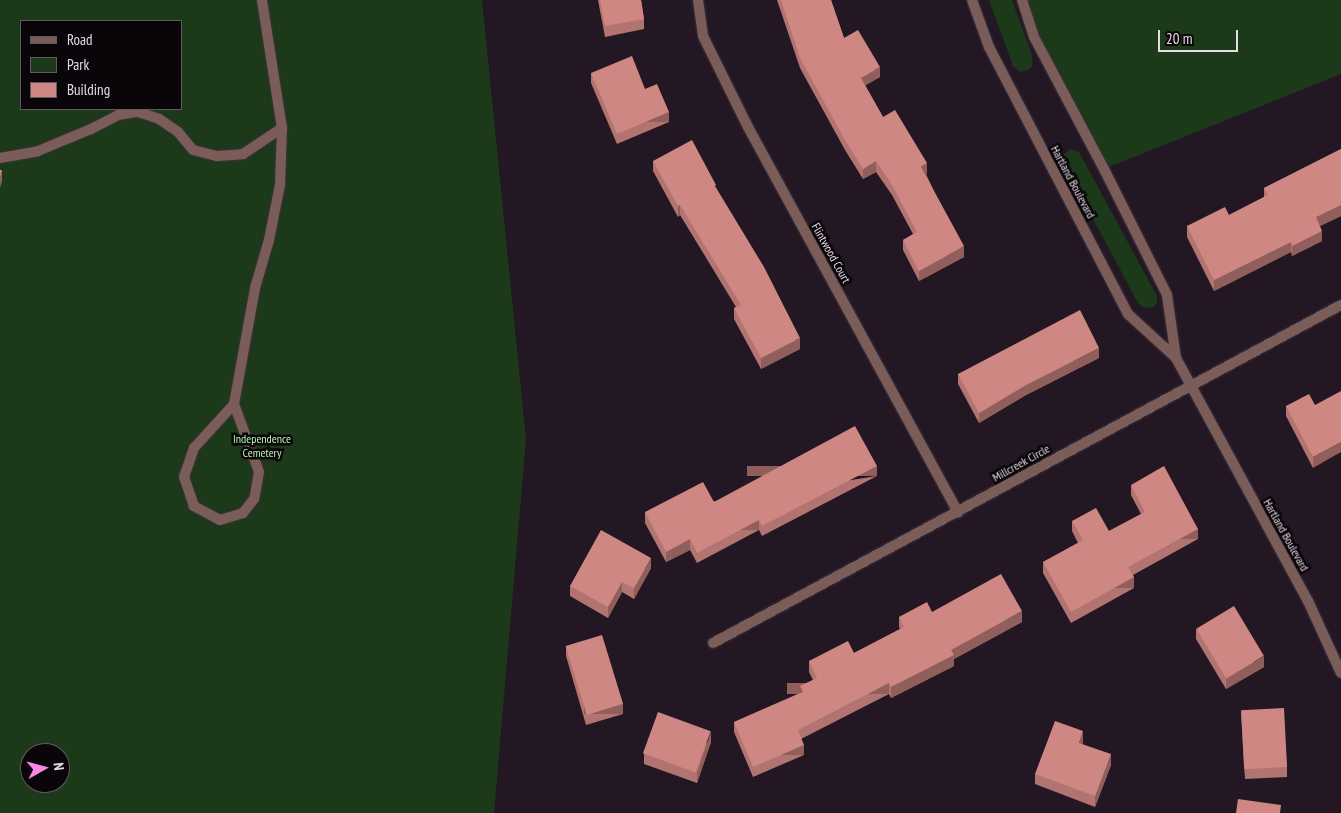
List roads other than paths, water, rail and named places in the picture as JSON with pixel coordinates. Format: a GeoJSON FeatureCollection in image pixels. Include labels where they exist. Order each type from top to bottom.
{"type":"FeatureCollection","features":[{"type":"Feature","properties":{"kind":"street"},"geometry":{"type":"LineString","coordinates":[[234,404],[194,448],[184,478],[194,506],[220,520],[243,513],[254,499],[258,472],[234,404],[255,288],[269,240],[280,185],[282,128],[262,0]]}},
{"type":"Feature","properties":{"kind":"street","name":"Flintwood Court"},"geometry":{"type":"LineString","coordinates":[[698,0],[703,36],[748,127],[958,512]]}},
{"type":"Feature","properties":{"kind":"street","name":"Hartland Boulevard"},"geometry":{"type":"LineString","coordinates":[[972,0],[989,47],[1128,314],[1176,358]]}},
{"type":"Feature","properties":{"kind":"street","name":"Hartland Boulevard"},"geometry":{"type":"LineString","coordinates":[[1022,0],[1034,37],[1167,294],[1176,358],[1308,602],[1341,673]]}},
{"type":"Feature","properties":{"kind":"street"},"geometry":{"type":"LineString","coordinates":[[0,158],[38,152],[118,115],[138,112],[159,118],[178,132],[193,150],[216,156],[243,154],[282,128]]}},
{"type":"Feature","properties":{"kind":"street","name":"Millcreek Circle"},"geometry":{"type":"LineString","coordinates":[[713,643],[1341,305]]}},
{"type":"Feature","properties":{"kind":"park label","name":"Independence Cemetery"},"geometry":{"type":"Point","coordinates":[262,446]}}]}
